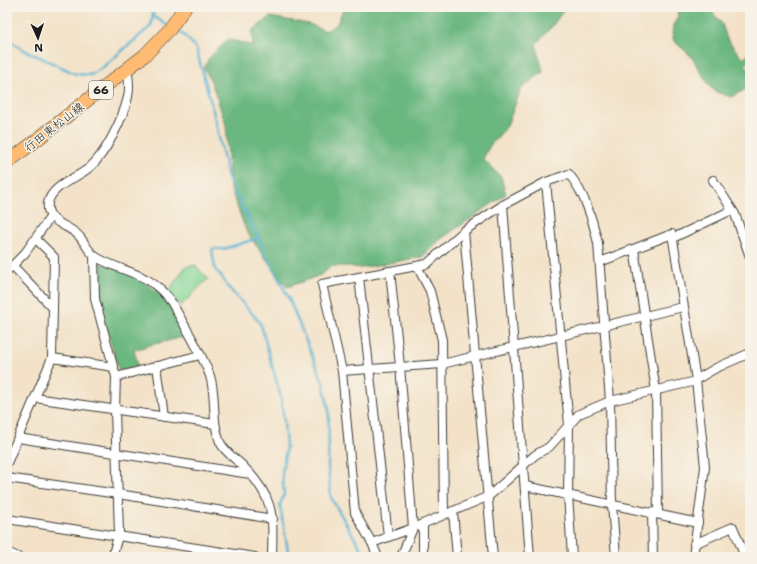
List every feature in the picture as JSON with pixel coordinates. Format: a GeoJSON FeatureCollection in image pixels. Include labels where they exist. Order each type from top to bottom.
{"type":"FeatureCollection","features":[{"type":"Feature","properties":{"kind":"main road","name":"行田東松山線"},"geometry":{"type":"LineString","coordinates":[[7,163],[127,69],[159,41],[185,7]]}},
{"type":"Feature","properties":{"kind":"street"},"geometry":{"type":"LineString","coordinates":[[127,69],[129,84],[128,96],[108,142],[98,158],[89,168],[63,184],[52,194],[48,203],[51,216],[59,224],[77,234],[94,256],[148,279],[157,285],[172,304],[210,376],[214,395],[215,424],[223,447],[250,474],[269,502],[273,519],[272,557]]}},
{"type":"Feature","properties":{"kind":"street"},"geometry":{"type":"LineString","coordinates":[[378,557],[355,513],[342,370],[322,284],[427,264],[464,231],[503,205],[546,182],[569,174],[580,188],[594,225],[598,243],[610,401],[612,504],[616,557]]}},
{"type":"Feature","properties":{"kind":"street"},"geometry":{"type":"LineString","coordinates":[[713,180],[735,214],[750,257]]}},
{"type":"Feature","properties":{"kind":"street"},"geometry":{"type":"LineString","coordinates":[[546,182],[569,425],[568,494],[572,557]]}},
{"type":"Feature","properties":{"kind":"street"},"geometry":{"type":"LineString","coordinates":[[503,205],[530,557]]}},
{"type":"Feature","properties":{"kind":"street"},"geometry":{"type":"LineString","coordinates":[[673,238],[732,210]]}},
{"type":"Feature","properties":{"kind":"street"},"geometry":{"type":"LineString","coordinates":[[51,216],[45,222],[36,239],[10,268],[53,308]]}},
{"type":"Feature","properties":{"kind":"street"},"geometry":{"type":"LineString","coordinates":[[464,231],[493,557]]}},
{"type":"Feature","properties":{"kind":"street"},"geometry":{"type":"LineString","coordinates":[[600,262],[672,234],[696,380],[705,467],[695,553]]}},
{"type":"Feature","properties":{"kind":"street"},"geometry":{"type":"LineString","coordinates":[[7,463],[52,358],[54,257],[36,239]]}},
{"type":"Feature","properties":{"kind":"street"},"geometry":{"type":"LineString","coordinates":[[634,249],[656,391],[655,513],[653,557]]}},
{"type":"Feature","properties":{"kind":"street"},"geometry":{"type":"LineString","coordinates":[[94,256],[95,299],[116,377],[115,410],[118,452],[119,537],[112,557]]}},
{"type":"Feature","properties":{"kind":"street"},"geometry":{"type":"LineString","coordinates":[[417,266],[430,291],[442,340],[444,514]]}},
{"type":"Feature","properties":{"kind":"street"},"geometry":{"type":"LineString","coordinates":[[390,270],[400,366],[413,528],[401,557]]}},
{"type":"Feature","properties":{"kind":"street"},"geometry":{"type":"LineString","coordinates":[[359,277],[388,536]]}},
{"type":"Feature","properties":{"kind":"street"},"geometry":{"type":"LineString","coordinates":[[342,370],[442,364],[684,307]]}},
{"type":"Feature","properties":{"kind":"street"},"geometry":{"type":"LineString","coordinates":[[372,543],[423,524],[488,496],[535,455],[549,447],[579,414],[610,401],[696,380],[716,368],[750,353]]}},
{"type":"Feature","properties":{"kind":"street"},"geometry":{"type":"LineString","coordinates":[[116,377],[200,355]]}},
{"type":"Feature","properties":{"kind":"street"},"geometry":{"type":"LineString","coordinates":[[52,358],[114,367]]}},
{"type":"Feature","properties":{"kind":"street"},"geometry":{"type":"LineString","coordinates":[[157,366],[164,417]]}},
{"type":"Feature","properties":{"kind":"street"},"geometry":{"type":"LineString","coordinates":[[35,398],[215,424]]}},
{"type":"Feature","properties":{"kind":"street"},"geometry":{"type":"LineString","coordinates":[[18,438],[118,452],[250,474]]}},
{"type":"Feature","properties":{"kind":"street"},"geometry":{"type":"LineString","coordinates":[[7,478],[273,519]]}},
{"type":"Feature","properties":{"kind":"street"},"geometry":{"type":"LineString","coordinates":[[525,486],[698,523]]}},
{"type":"Feature","properties":{"kind":"street"},"geometry":{"type":"LineString","coordinates":[[453,511],[457,557]]}},
{"type":"Feature","properties":{"kind":"street"},"geometry":{"type":"LineString","coordinates":[[7,519],[240,556],[255,557]]}},
{"type":"Feature","properties":{"kind":"street"},"geometry":{"type":"LineString","coordinates":[[423,524],[423,557]]}},
{"type":"Feature","properties":{"kind":"street"},"geometry":{"type":"LineString","coordinates":[[695,553],[733,527],[745,557]]}},
{"type":"Feature","properties":{"kind":"street"},"geometry":{"type":"LineString","coordinates":[[7,552],[18,557]]}},
{"type":"Feature","properties":{"kind":"green space"},"geometry":{"type":"Polygon","coordinates":[[[344,7],[560,7],[563,11],[536,44],[543,72],[521,89],[507,126],[489,147],[483,159],[501,177],[506,194],[441,239],[422,257],[361,268],[332,266],[321,275],[287,287],[247,233],[230,187],[226,125],[211,81],[204,68],[209,58],[228,39],[253,46],[252,31],[270,17],[309,24],[326,31],[337,24],[344,7]]]}},
{"type":"Feature","properties":{"kind":"green space"},"geometry":{"type":"Polygon","coordinates":[[[681,7],[705,7],[712,12],[722,24],[727,39],[742,58],[750,54],[750,60],[745,65],[750,71],[750,87],[731,97],[716,92],[710,87],[691,56],[674,41],[672,33],[673,25],[678,18],[677,10],[681,7]]]}},
{"type":"Feature","properties":{"kind":"green space"},"geometry":{"type":"Polygon","coordinates":[[[99,263],[117,268],[127,273],[146,283],[162,296],[171,307],[184,337],[134,350],[138,367],[119,371],[99,302],[99,263]]]}},
{"type":"Feature","properties":{"kind":"green space"},"geometry":{"type":"Polygon","coordinates":[[[195,265],[208,279],[181,306],[168,292],[185,267],[195,265]]]}},
{"type":"Feature","properties":{"kind":"waterway"},"geometry":{"type":"LineString","coordinates":[[7,39],[22,49],[76,74],[91,75],[103,67],[151,26],[154,7]]}},
{"type":"Feature","properties":{"kind":"waterway"},"geometry":{"type":"LineString","coordinates":[[153,16],[167,25]]}},
{"type":"Feature","properties":{"kind":"waterway"},"geometry":{"type":"LineString","coordinates":[[175,29],[185,36],[196,48],[214,114],[228,178],[289,299],[323,382],[329,410],[328,467],[331,498],[366,557]]}},
{"type":"Feature","properties":{"kind":"waterway"},"geometry":{"type":"LineString","coordinates":[[258,238],[224,249],[212,249],[215,269],[227,286],[261,325],[281,398],[286,448],[282,474],[284,494],[280,505],[289,557]]}}]}
